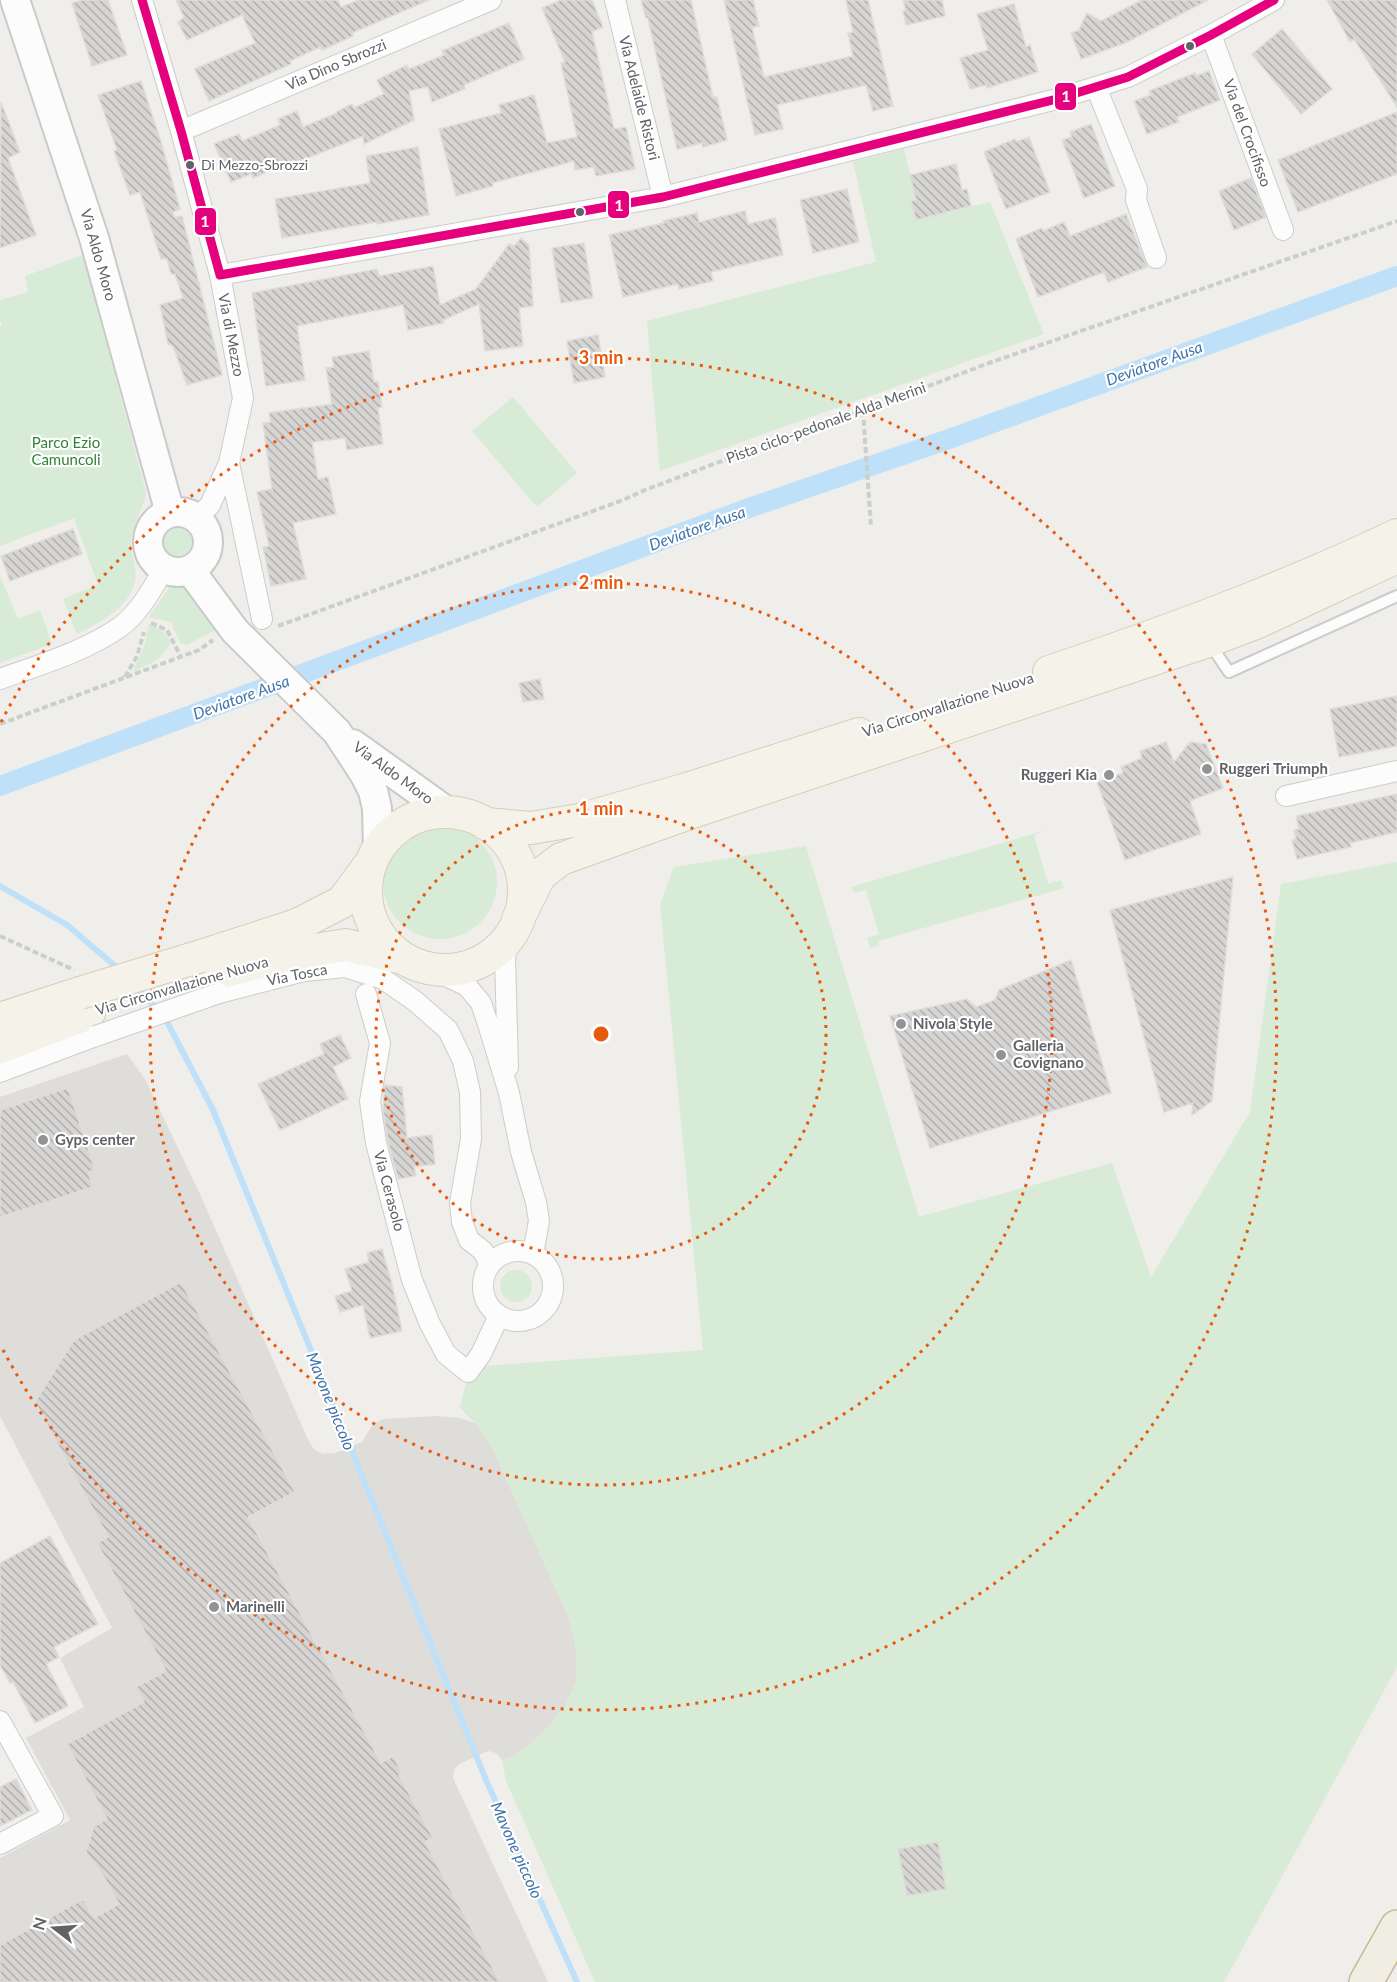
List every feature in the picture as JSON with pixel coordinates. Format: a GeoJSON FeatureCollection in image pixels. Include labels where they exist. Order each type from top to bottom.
{"type":"FeatureCollection","features":[{"type":"Feature","properties":{"kind":"highway"},"geometry":{"type":"LineString","coordinates":[[1366,1982],[1397,1927]]}},
{"type":"Feature","properties":{"kind":"main road","name":"Via Circonvallazione Nuova"},"geometry":{"type":"LineString","coordinates":[[486,824],[531,828],[579,820],[687,789],[1042,674],[1212,615],[1351,557],[1397,535]]}},
{"type":"Feature","properties":{"kind":"main road","name":"Via Circonvallazione Nuova"},"geometry":{"type":"LineString","coordinates":[[515,926],[540,875],[561,859],[729,800],[1208,641],[1258,622],[1397,557]]}},
{"type":"Feature","properties":{"kind":"main road"},"geometry":{"type":"LineString","coordinates":[[435,813],[475,818],[486,824],[509,845],[521,874],[523,889],[515,926],[496,951],[477,963],[462,968],[432,969],[403,959],[380,938],[368,909],[367,879],[374,857],[386,838],[408,821],[435,813]]}},
{"type":"Feature","properties":{"kind":"main road","name":"Via Circonvallazione Nuova"},"geometry":{"type":"LineString","coordinates":[[209,974],[342,902],[374,857]]}},
{"type":"Feature","properties":{"kind":"main road","name":"Via Circonvallazione Nuova"},"geometry":{"type":"LineString","coordinates":[[0,1019],[85,1004],[297,953],[346,945],[403,959]]}},
{"type":"Feature","properties":{"kind":"main road","name":"Via Circonvallazione Nuova"},"geometry":{"type":"LineString","coordinates":[[0,1047],[85,1004]]}},
{"type":"Feature","properties":{"kind":"street","name":"Via Aldo Moro"},"geometry":{"type":"LineString","coordinates":[[15,0],[94,238],[170,513]]}},
{"type":"Feature","properties":{"kind":"street","name":"Via di Mezzo"},"geometry":{"type":"LineString","coordinates":[[142,0],[220,275],[243,398],[229,463],[210,505],[197,518]]}},
{"type":"Feature","properties":{"kind":"street","name":"Via Dino Sbrozzi"},"geometry":{"type":"LineString","coordinates":[[181,131],[491,0]]}},
{"type":"Feature","properties":{"kind":"street","name":"Via Adelaide Ristori"},"geometry":{"type":"LineString","coordinates":[[615,0],[663,197]]}},
{"type":"Feature","properties":{"kind":"street"},"geometry":{"type":"LineString","coordinates":[[220,275],[663,197],[1046,102],[1128,77],[1274,0]]}},
{"type":"Feature","properties":{"kind":"street","name":"Via del Crocifisso"},"geometry":{"type":"LineString","coordinates":[[1211,35],[1283,230]]}},
{"type":"Feature","properties":{"kind":"street"},"geometry":{"type":"LineString","coordinates":[[1095,87],[1137,189],[1136,200],[1156,258]]}},
{"type":"Feature","properties":{"kind":"street","name":"Via di Mezzo"},"geometry":{"type":"LineString","coordinates":[[229,463],[262,619]]}},
{"type":"Feature","properties":{"kind":"street"},"geometry":{"type":"LineString","coordinates":[[0,679],[70,653],[121,627],[150,594],[177,569],[203,559],[208,542],[204,525],[190,514],[170,513],[161,517],[149,534],[148,544],[151,554],[156,562],[177,569],[225,635],[337,732],[373,791],[377,808],[374,857]]}},
{"type":"Feature","properties":{"kind":"street","name":"Via Aldo Moro"},"geometry":{"type":"LineString","coordinates":[[337,732],[449,813]]}},
{"type":"Feature","properties":{"kind":"street"},"geometry":{"type":"LineString","coordinates":[[1286,796],[1397,771]]}},
{"type":"Feature","properties":{"kind":"street"},"geometry":{"type":"LineString","coordinates":[[509,1093],[506,957],[515,926]]}},
{"type":"Feature","properties":{"kind":"street","name":"Via Tosca"},"geometry":{"type":"LineString","coordinates":[[0,1072],[85,1004],[209,974],[304,971],[345,967],[383,979],[415,1001],[448,1030],[463,1061],[470,1092],[471,1139],[460,1203],[462,1221],[469,1240],[483,1251],[490,1265]]}},
{"type":"Feature","properties":{"kind":"street"},"geometry":{"type":"LineString","coordinates":[[432,969],[467,986],[481,1003],[509,1093],[521,1152],[536,1202],[539,1221],[534,1254]]}},
{"type":"Feature","properties":{"kind":"street","name":"Via Cerasolo"},"geometry":{"type":"LineString","coordinates":[[366,994],[380,1043],[370,1101],[376,1143],[412,1280],[430,1324],[446,1354],[468,1372],[481,1354],[499,1316]]}},
{"type":"Feature","properties":{"kind":"street"},"geometry":{"type":"LineString","coordinates":[[514,1251],[534,1254],[549,1270],[552,1292],[548,1303],[542,1312],[521,1321],[499,1316],[485,1298],[483,1287],[484,1276],[490,1265],[496,1258],[514,1251]]}},
{"type":"Feature","properties":{"kind":"street"},"geometry":{"type":"LineString","coordinates":[[0,1721],[53,1816],[0,1844]]}},
{"type":"Feature","properties":{"kind":"lane"},"geometry":{"type":"LineString","coordinates":[[1208,641],[1229,672],[1397,596]]}},
{"type":"Feature","properties":{"kind":"path","name":"Pista ciclo-pedonale Alda Merini"},"geometry":{"type":"LineString","coordinates":[[262,619],[271,629],[466,559],[793,434],[1397,221]]}},
{"type":"Feature","properties":{"kind":"path"},"geometry":{"type":"LineString","coordinates":[[863,411],[871,527]]}},
{"type":"Feature","properties":{"kind":"path"},"geometry":{"type":"LineString","coordinates":[[146,621],[166,630],[180,657]]}},
{"type":"Feature","properties":{"kind":"path"},"geometry":{"type":"LineString","coordinates":[[124,678],[137,656],[145,629]]}},
{"type":"Feature","properties":{"kind":"path"},"geometry":{"type":"LineString","coordinates":[[0,724],[199,650],[225,635]]}},
{"type":"Feature","properties":{"kind":"path"},"geometry":{"type":"LineString","coordinates":[[0,936],[85,1004]]}},
{"type":"Feature","properties":{"kind":"shaded area"},"geometry":{"type":"Polygon","coordinates":[[[127,1054],[145,1079],[200,1194],[314,1449],[323,1454],[335,1453],[362,1442],[373,1424],[383,1419],[436,1416],[460,1418],[475,1423],[491,1445],[569,1618],[577,1654],[576,1683],[565,1706],[543,1733],[514,1756],[502,1760],[496,1753],[488,1751],[459,1764],[454,1770],[453,1778],[548,1982],[0,1982],[0,1858],[70,1820],[26,1738],[84,1707],[60,1658],[112,1628],[0,1416],[0,1097],[127,1054]]]}},
{"type":"Feature","properties":{"kind":"green space"},"geometry":{"type":"Polygon","coordinates":[[[904,149],[916,200],[911,202],[916,220],[990,202],[1044,334],[660,471],[647,321],[876,262],[853,162],[904,149]]]}},
{"type":"Feature","properties":{"kind":"green space","name":"Parco Ezio Camuncoli"},"geometry":{"type":"Polygon","coordinates":[[[83,255],[146,492],[132,534],[131,546],[136,577],[131,592],[112,614],[77,634],[63,599],[98,585],[74,518],[0,546],[0,326],[2,325],[0,300],[28,292],[25,276],[83,255]]]}},
{"type":"Feature","properties":{"kind":"green space"},"geometry":{"type":"Polygon","coordinates":[[[513,397],[577,473],[537,507],[472,431],[513,397]]]}},
{"type":"Feature","properties":{"kind":"green space"},"geometry":{"type":"Polygon","coordinates":[[[177,526],[188,530],[192,541],[188,552],[177,556],[166,552],[162,541],[166,530],[177,526]]]}},
{"type":"Feature","properties":{"kind":"green space"},"geometry":{"type":"Polygon","coordinates":[[[0,576],[18,619],[40,610],[52,644],[0,663],[0,576]]]}},
{"type":"Feature","properties":{"kind":"green space"},"geometry":{"type":"Polygon","coordinates":[[[182,585],[188,589],[215,630],[187,645],[180,643],[171,622],[149,617],[169,588],[182,585]]]}},
{"type":"Feature","properties":{"kind":"green space"},"geometry":{"type":"Polygon","coordinates":[[[149,624],[166,635],[170,641],[168,647],[156,660],[133,671],[145,644],[149,624]]]}},
{"type":"Feature","properties":{"kind":"green space"},"geometry":{"type":"Polygon","coordinates":[[[440,825],[462,829],[481,841],[493,860],[497,882],[493,904],[481,923],[462,935],[440,939],[418,935],[399,923],[387,904],[383,882],[387,860],[399,841],[418,829],[440,825]]]}},
{"type":"Feature","properties":{"kind":"green space"},"geometry":{"type":"Polygon","coordinates":[[[1046,830],[1034,835],[1048,884],[1061,880],[1064,888],[878,941],[879,945],[870,948],[867,938],[879,934],[866,890],[854,893],[851,887],[1046,830]]]}},
{"type":"Feature","properties":{"kind":"green space"},"geometry":{"type":"Polygon","coordinates":[[[806,846],[919,1217],[1112,1163],[1151,1277],[1250,1112],[1281,884],[1397,862],[1397,1667],[1224,1982],[595,1982],[506,1781],[502,1760],[514,1756],[543,1733],[565,1706],[576,1683],[577,1654],[569,1618],[491,1445],[475,1423],[460,1408],[470,1367],[703,1350],[660,904],[674,867],[806,846]]]}},
{"type":"Feature","properties":{"kind":"green space"},"geometry":{"type":"Polygon","coordinates":[[[516,1270],[527,1275],[532,1286],[527,1297],[516,1302],[505,1297],[500,1286],[505,1275],[516,1270]]]}},
{"type":"Feature","properties":{"kind":"building"},"geometry":{"type":"Polygon","coordinates":[[[82,0],[108,0],[127,55],[92,66],[72,3],[82,0]]]}},
{"type":"Feature","properties":{"kind":"building"},"geometry":{"type":"Polygon","coordinates":[[[176,0],[338,0],[341,7],[359,0],[429,0],[352,33],[353,36],[322,50],[320,47],[290,61],[291,64],[209,101],[195,69],[255,43],[242,15],[187,40],[178,22],[184,17],[176,0]]]}},
{"type":"Feature","properties":{"kind":"building"},"geometry":{"type":"Polygon","coordinates":[[[561,0],[592,0],[603,27],[592,32],[614,129],[626,127],[635,169],[596,176],[594,167],[575,170],[574,161],[492,183],[493,186],[456,196],[439,129],[501,113],[499,105],[534,95],[547,143],[577,137],[561,63],[565,62],[542,8],[561,0]]]}},
{"type":"Feature","properties":{"kind":"building"},"geometry":{"type":"Polygon","coordinates":[[[641,0],[691,0],[713,97],[717,97],[727,140],[703,147],[702,143],[677,149],[648,18],[646,18],[641,0]]]}},
{"type":"Feature","properties":{"kind":"building"},"geometry":{"type":"Polygon","coordinates":[[[724,0],[753,0],[759,26],[752,27],[764,77],[853,56],[848,33],[853,32],[846,0],[868,0],[893,106],[873,111],[866,85],[777,105],[783,129],[755,135],[724,0]]]}},
{"type":"Feature","properties":{"kind":"building"},"geometry":{"type":"Polygon","coordinates":[[[903,0],[942,0],[945,16],[906,25],[903,0]]]}},
{"type":"Feature","properties":{"kind":"building"},"geometry":{"type":"Polygon","coordinates":[[[1142,0],[1208,0],[1125,43],[1081,59],[1071,33],[1079,30],[1087,13],[1101,21],[1142,0]]]}},
{"type":"Feature","properties":{"kind":"building"},"geometry":{"type":"Polygon","coordinates":[[[1327,0],[1397,0],[1397,107],[1354,39],[1350,42],[1327,0]]]}},
{"type":"Feature","properties":{"kind":"building"},"geometry":{"type":"Polygon","coordinates":[[[1014,4],[1026,47],[1030,45],[1038,72],[987,88],[986,85],[970,89],[960,58],[988,50],[977,14],[1014,4]]]}},
{"type":"Feature","properties":{"kind":"building"},"geometry":{"type":"Polygon","coordinates":[[[509,23],[524,59],[464,85],[465,89],[432,102],[428,87],[409,91],[414,120],[364,144],[363,136],[295,163],[294,160],[253,178],[251,174],[231,182],[214,144],[239,134],[242,141],[280,125],[278,119],[297,111],[303,127],[352,104],[354,108],[384,94],[377,80],[407,65],[409,69],[444,55],[442,51],[509,23]]]}},
{"type":"Feature","properties":{"kind":"building"},"geometry":{"type":"Polygon","coordinates":[[[1282,29],[1332,89],[1301,114],[1252,54],[1282,29]]]}},
{"type":"Feature","properties":{"kind":"building"},"geometry":{"type":"Polygon","coordinates":[[[1209,71],[1220,100],[1177,117],[1179,122],[1147,134],[1134,101],[1151,95],[1149,91],[1195,73],[1196,76],[1209,71]]]}},
{"type":"Feature","properties":{"kind":"building"},"geometry":{"type":"Polygon","coordinates":[[[141,81],[180,209],[173,212],[174,217],[182,216],[222,375],[187,385],[173,346],[168,344],[160,305],[183,298],[175,274],[171,274],[167,259],[161,259],[140,192],[130,195],[114,151],[117,150],[98,95],[141,81]]]}},
{"type":"Feature","properties":{"kind":"building"},"geometry":{"type":"Polygon","coordinates":[[[1,102],[20,152],[8,158],[36,235],[0,248],[1,102]]]}},
{"type":"Feature","properties":{"kind":"building"},"geometry":{"type":"Polygon","coordinates":[[[1397,112],[1397,174],[1298,212],[1278,160],[1397,112]]]}},
{"type":"Feature","properties":{"kind":"building"},"geometry":{"type":"Polygon","coordinates":[[[1091,124],[1115,186],[1084,198],[1062,140],[1072,137],[1070,132],[1091,124]]]}},
{"type":"Feature","properties":{"kind":"building"},"geometry":{"type":"Polygon","coordinates":[[[1029,137],[1050,192],[1006,209],[984,152],[1015,139],[1016,142],[1029,137]]]}},
{"type":"Feature","properties":{"kind":"building"},"geometry":{"type":"Polygon","coordinates":[[[418,147],[429,215],[282,238],[275,199],[370,183],[366,156],[418,147]]]}},
{"type":"Feature","properties":{"kind":"building"},"geometry":{"type":"Polygon","coordinates":[[[956,164],[962,190],[967,189],[971,206],[916,220],[911,201],[916,200],[910,175],[956,164]]]}},
{"type":"Feature","properties":{"kind":"building"},"geometry":{"type":"Polygon","coordinates":[[[1251,178],[1266,217],[1234,230],[1219,191],[1251,178]]]}},
{"type":"Feature","properties":{"kind":"building"},"geometry":{"type":"Polygon","coordinates":[[[847,189],[859,242],[813,253],[800,200],[847,189]]]}},
{"type":"Feature","properties":{"kind":"building"},"geometry":{"type":"Polygon","coordinates":[[[745,211],[748,224],[775,218],[783,255],[711,272],[713,281],[679,289],[678,284],[623,297],[609,235],[697,213],[699,222],[745,211]]]}},
{"type":"Feature","properties":{"kind":"building"},"geometry":{"type":"Polygon","coordinates":[[[1126,214],[1147,267],[1108,282],[1104,272],[1038,297],[1016,239],[1064,222],[1070,236],[1126,214]]]}},
{"type":"Feature","properties":{"kind":"building"},"geometry":{"type":"Polygon","coordinates":[[[521,238],[529,245],[533,306],[519,308],[523,346],[485,351],[479,304],[443,320],[444,323],[408,330],[403,305],[297,326],[305,380],[266,386],[252,293],[377,269],[379,276],[433,266],[440,305],[476,289],[509,244],[514,246],[521,238]]]}},
{"type":"Feature","properties":{"kind":"building"},"geometry":{"type":"Polygon","coordinates":[[[584,243],[593,298],[561,303],[552,248],[584,243]]]}},
{"type":"Feature","properties":{"kind":"building"},"geometry":{"type":"Polygon","coordinates":[[[598,335],[605,377],[574,383],[567,341],[598,335]]]}},
{"type":"Feature","properties":{"kind":"building"},"geometry":{"type":"Polygon","coordinates":[[[369,351],[374,382],[378,381],[382,407],[378,408],[383,444],[347,450],[345,438],[312,442],[318,479],[328,477],[336,514],[293,523],[306,579],[271,586],[263,547],[269,546],[257,492],[272,489],[263,423],[271,422],[269,413],[332,404],[326,368],[334,367],[332,357],[369,351]]]}},
{"type":"Feature","properties":{"kind":"building"},"geometry":{"type":"Polygon","coordinates":[[[73,529],[82,554],[10,581],[1,556],[73,529]]]}},
{"type":"Feature","properties":{"kind":"building"},"geometry":{"type":"Polygon","coordinates":[[[540,679],[544,699],[523,702],[519,683],[540,679]]]}},
{"type":"Feature","properties":{"kind":"building"},"geometry":{"type":"Polygon","coordinates":[[[1397,696],[1397,746],[1339,757],[1330,709],[1397,696]]]}},
{"type":"Feature","properties":{"kind":"building"},"geometry":{"type":"Polygon","coordinates":[[[1166,742],[1174,762],[1190,742],[1206,744],[1223,788],[1190,801],[1201,834],[1125,860],[1097,782],[1123,773],[1121,767],[1142,758],[1140,751],[1166,742]]]}},
{"type":"Feature","properties":{"kind":"building"},"geometry":{"type":"Polygon","coordinates":[[[1397,794],[1397,832],[1350,843],[1351,847],[1297,859],[1292,840],[1296,839],[1294,830],[1299,829],[1296,816],[1397,794]]]}},
{"type":"Feature","properties":{"kind":"building"},"geometry":{"type":"Polygon","coordinates":[[[1233,877],[1212,1101],[1192,1115],[1193,1103],[1164,1112],[1110,910],[1233,877]]]}},
{"type":"Feature","properties":{"kind":"building","name":"Galleria Covignano"},"geometry":{"type":"Polygon","coordinates":[[[1071,960],[1111,1093],[930,1148],[890,1016],[967,999],[976,1007],[995,1000],[999,990],[1071,960]]]}},
{"type":"Feature","properties":{"kind":"building"},"geometry":{"type":"Polygon","coordinates":[[[340,1035],[351,1058],[333,1067],[348,1099],[280,1130],[258,1084],[324,1054],[320,1044],[340,1035]]]}},
{"type":"Feature","properties":{"kind":"building"},"geometry":{"type":"Polygon","coordinates":[[[385,1085],[402,1087],[407,1138],[432,1135],[435,1164],[414,1167],[416,1176],[398,1179],[383,1110],[385,1085]]]}},
{"type":"Feature","properties":{"kind":"building","name":"Gyps center"},"geometry":{"type":"Polygon","coordinates":[[[68,1088],[95,1170],[88,1172],[93,1187],[0,1217],[0,1110],[68,1088]]]}},
{"type":"Feature","properties":{"kind":"building"},"geometry":{"type":"Polygon","coordinates":[[[382,1249],[402,1331],[370,1338],[363,1305],[340,1312],[335,1296],[352,1291],[345,1269],[369,1262],[367,1253],[382,1249]]]}},
{"type":"Feature","properties":{"kind":"building","name":"Marinelli"},"geometry":{"type":"Polygon","coordinates":[[[181,1282],[295,1492],[248,1517],[381,1763],[393,1756],[402,1773],[399,1775],[433,1838],[425,1842],[500,1982],[0,1982],[0,1945],[83,1899],[94,1918],[119,1904],[86,1852],[94,1826],[107,1819],[67,1744],[144,1702],[136,1687],[166,1671],[97,1543],[108,1537],[35,1402],[74,1340],[181,1282]]]}},
{"type":"Feature","properties":{"kind":"building"},"geometry":{"type":"Polygon","coordinates":[[[50,1536],[98,1624],[54,1647],[59,1657],[46,1664],[68,1706],[35,1723],[13,1682],[10,1683],[0,1665],[0,1563],[50,1536]]]}},
{"type":"Feature","properties":{"kind":"building"},"geometry":{"type":"Polygon","coordinates":[[[16,1779],[32,1810],[0,1826],[0,1787],[16,1779]]]}},
{"type":"Feature","properties":{"kind":"building"},"geometry":{"type":"Polygon","coordinates":[[[938,1842],[946,1889],[907,1896],[898,1849],[938,1842]]]}},
{"type":"Feature","properties":{"kind":"waterway","name":"Deviatore Ausa"},"geometry":{"type":"LineString","coordinates":[[0,786],[746,509],[949,439],[1397,276]]}},
{"type":"Feature","properties":{"kind":"waterway","name":"Mavone piccolo"},"geometry":{"type":"LineString","coordinates":[[0,886],[67,925],[121,971]]}},
{"type":"Feature","properties":{"kind":"waterway","name":"Mavone piccolo"},"geometry":{"type":"LineString","coordinates":[[136,987],[165,1018],[213,1110],[486,1780],[577,1982]]}},
{"type":"Feature","properties":{"kind":"transit line","name":"1"},"geometry":{"type":"LineString","coordinates":[[142,0],[220,275],[663,197],[1057,99],[1128,77],[1274,0]]}},
{"type":"Feature","properties":{"kind":"place","name":"Di Mezzo-Sbrozzi"},"geometry":{"type":"Point","coordinates":[190,165]}},
{"type":"Feature","properties":{"kind":"place","name":"Ruggeri Triumph"},"geometry":{"type":"Point","coordinates":[1207,769]}},
{"type":"Feature","properties":{"kind":"place","name":"Ruggeri Kia"},"geometry":{"type":"Point","coordinates":[1109,775]}},
{"type":"Feature","properties":{"kind":"place","name":"Nivola Style"},"geometry":{"type":"Point","coordinates":[901,1024]}},
{"type":"Feature","properties":{"kind":"place","name":"Galleria Covignano"},"geometry":{"type":"Point","coordinates":[1001,1055]}},
{"type":"Feature","properties":{"kind":"place","name":"Gyps center"},"geometry":{"type":"Point","coordinates":[43,1140]}},
{"type":"Feature","properties":{"kind":"place","name":"Marinelli"},"geometry":{"type":"Point","coordinates":[214,1607]}}]}
